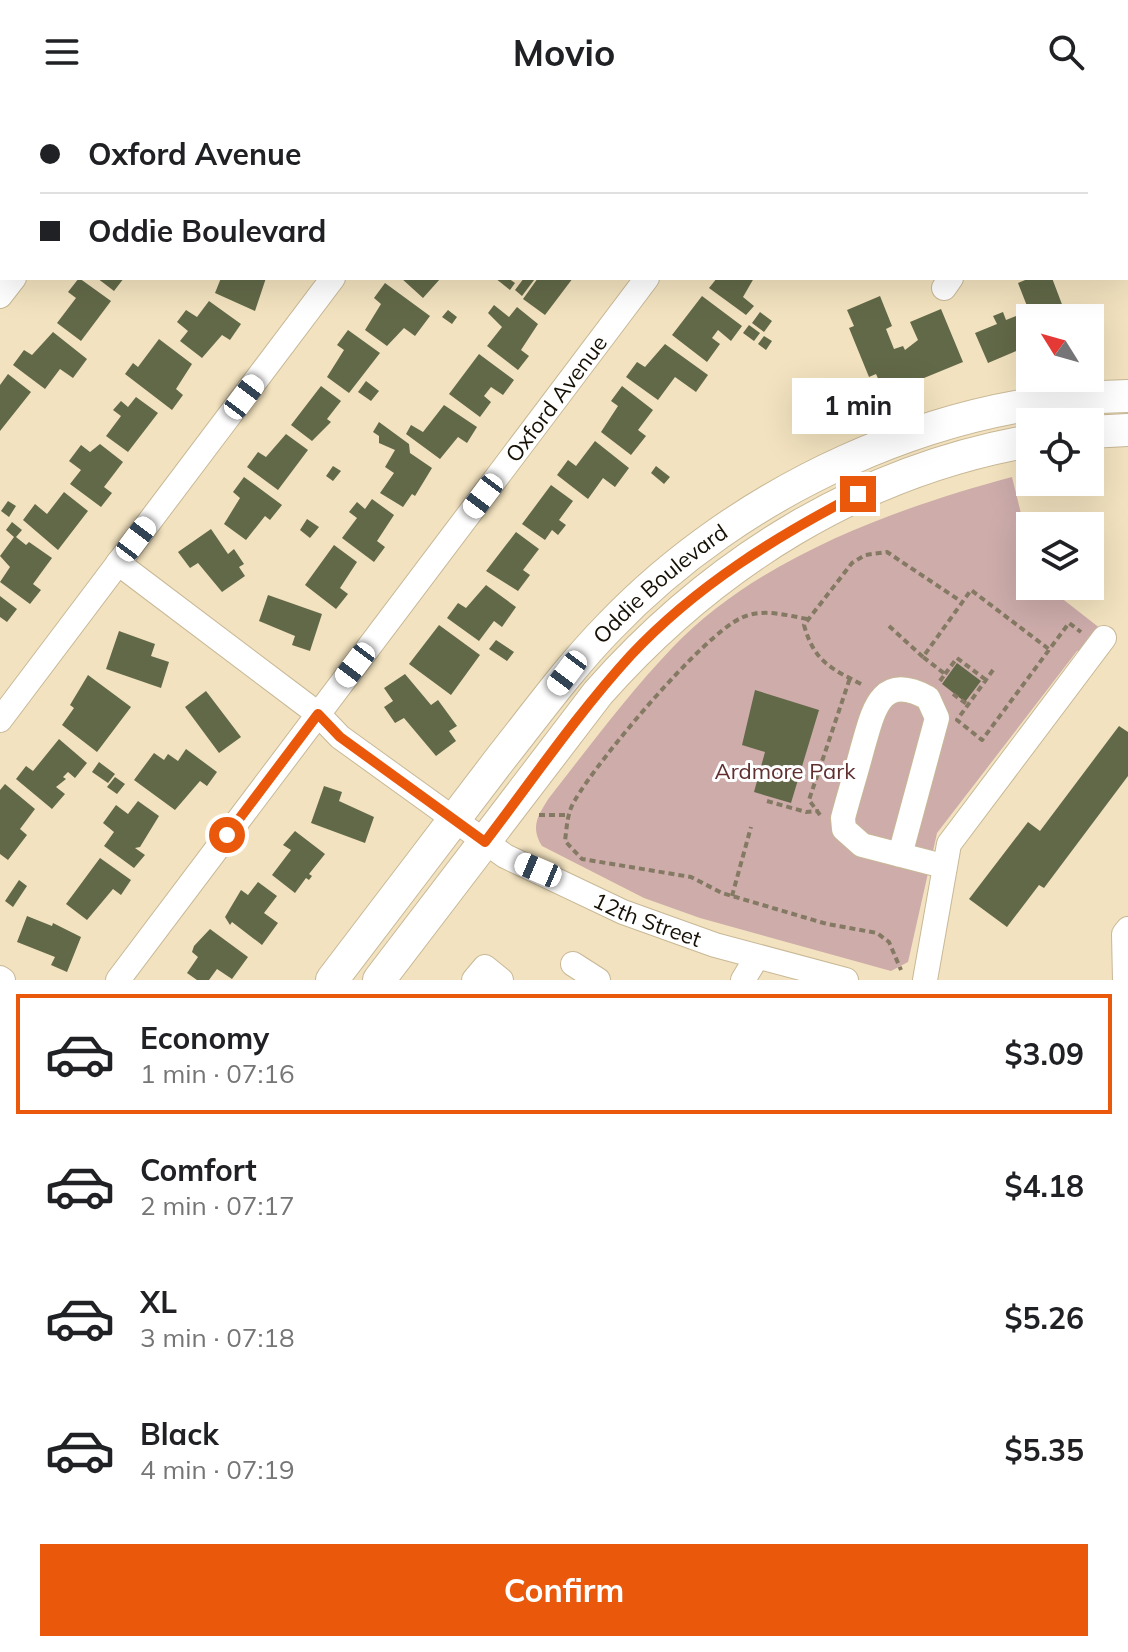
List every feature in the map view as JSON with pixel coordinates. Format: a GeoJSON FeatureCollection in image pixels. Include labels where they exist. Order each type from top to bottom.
{"type":"FeatureCollection","features":[{"type":"Feature","properties":{"kind":"main road","name":"Oddie Boulevard"},"geometry":{"type":"LineString","coordinates":[[332,980],[567,673],[609,626],[685,559],[751,512],[844,462],[930,430],[1020,408],[1128,396]]}},
{"type":"Feature","properties":{"kind":"main road"},"geometry":{"type":"LineString","coordinates":[[1104,431],[1128,430]]}},
{"type":"Feature","properties":{"kind":"main road","name":"Oddie Boulevard"},"geometry":{"type":"LineString","coordinates":[[379,980],[598,693],[632,654],[717,578],[778,538],[858,494],[960,456],[1016,444]]}},
{"type":"Feature","properties":{"kind":"street"},"geometry":{"type":"LineString","coordinates":[[0,296],[12,280]]}},
{"type":"Feature","properties":{"kind":"street"},"geometry":{"type":"LineString","coordinates":[[0,720],[331,280]]}},
{"type":"Feature","properties":{"kind":"street","name":"Oxford Avenue"},"geometry":{"type":"LineString","coordinates":[[118,980],[645,280]]}},
{"type":"Feature","properties":{"kind":"street","name":"12th Street"},"geometry":{"type":"LineString","coordinates":[[118,563],[318,714],[340,737],[505,856],[669,931],[846,980]]}},
{"type":"Feature","properties":{"kind":"street"},"geometry":{"type":"LineString","coordinates":[[925,980],[943,866],[956,832],[1102,641]]}},
{"type":"Feature","properties":{"kind":"street"},"geometry":{"type":"LineString","coordinates":[[900,855],[937,718],[928,698],[906,688],[894,689],[875,705],[843,818],[844,829],[853,840],[900,855],[943,866]]}},
{"type":"Feature","properties":{"kind":"street"},"geometry":{"type":"LineString","coordinates":[[1125,980],[1124,934],[1128,929]]}},
{"type":"Feature","properties":{"kind":"street"},"geometry":{"type":"LineString","coordinates":[[743,980],[757,957]]}},
{"type":"Feature","properties":{"kind":"street"},"geometry":{"type":"LineString","coordinates":[[573,964],[598,980]]}},
{"type":"Feature","properties":{"kind":"street"},"geometry":{"type":"LineString","coordinates":[[474,980],[485,967],[501,980]]}},
{"type":"Feature","properties":{"kind":"path"},"geometry":{"type":"LineString","coordinates":[[861,684],[823,662],[810,648],[804,625],[852,563],[865,555],[887,552],[962,602]]}},
{"type":"Feature","properties":{"kind":"path"},"geometry":{"type":"LineString","coordinates":[[923,657],[971,590],[1050,650]]}},
{"type":"Feature","properties":{"kind":"path"},"geometry":{"type":"LineString","coordinates":[[807,619],[772,613],[743,616],[717,632],[637,719],[576,798],[568,815],[565,841],[582,859],[691,877],[732,896],[827,924],[877,933],[889,942],[901,970]]}},
{"type":"Feature","properties":{"kind":"path"},"geometry":{"type":"LineString","coordinates":[[993,670],[957,720],[982,740],[1069,623],[1102,641]]}},
{"type":"Feature","properties":{"kind":"path"},"geometry":{"type":"LineString","coordinates":[[889,626],[945,674]]}},
{"type":"Feature","properties":{"kind":"path"},"geometry":{"type":"LineString","coordinates":[[968,705],[939,684],[945,674],[957,658],[986,680]]}},
{"type":"Feature","properties":{"kind":"path"},"geometry":{"type":"LineString","coordinates":[[822,819],[809,800],[850,678]]}},
{"type":"Feature","properties":{"kind":"path"},"geometry":{"type":"LineString","coordinates":[[767,801],[806,812],[819,811]]}},
{"type":"Feature","properties":{"kind":"path"},"geometry":{"type":"LineString","coordinates":[[534,814],[568,815]]}},
{"type":"Feature","properties":{"kind":"path"},"geometry":{"type":"LineString","coordinates":[[732,896],[751,827]]}},
{"type":"Feature","properties":{"kind":"green space","name":"Ardmore Park"},"geometry":{"type":"Polygon","coordinates":[[[1012,477],[1021,512],[1016,512],[1016,600],[1064,600],[1101,629],[1083,650],[1077,651],[937,833],[908,962],[891,971],[700,918],[644,898],[542,846],[536,827],[549,798],[640,683],[707,615],[787,562],[831,540],[922,504],[1012,477]]]}},
{"type":"Feature","properties":{"kind":"building"},"geometry":{"type":"Polygon","coordinates":[[[77,280],[82,280],[111,301],[81,341],[57,323],[76,298],[68,292],[77,280]]]}},
{"type":"Feature","properties":{"kind":"building"},"geometry":{"type":"Polygon","coordinates":[[[100,280],[122,280],[114,291],[100,280]]]}},
{"type":"Feature","properties":{"kind":"building"},"geometry":{"type":"Polygon","coordinates":[[[220,280],[265,280],[255,311],[215,293],[220,280]]]}},
{"type":"Feature","properties":{"kind":"building"},"geometry":{"type":"Polygon","coordinates":[[[403,280],[439,280],[423,298],[403,280]]]}},
{"type":"Feature","properties":{"kind":"building"},"geometry":{"type":"Polygon","coordinates":[[[498,280],[515,283],[510,290],[498,280]]]}},
{"type":"Feature","properties":{"kind":"building"},"geometry":{"type":"Polygon","coordinates":[[[522,280],[534,280],[522,296],[515,290],[522,280]]]}},
{"type":"Feature","properties":{"kind":"building"},"geometry":{"type":"Polygon","coordinates":[[[537,280],[571,280],[545,315],[523,299],[537,280]]]}},
{"type":"Feature","properties":{"kind":"building"},"geometry":{"type":"Polygon","coordinates":[[[715,280],[753,280],[743,297],[754,306],[746,315],[709,288],[715,280]]]}},
{"type":"Feature","properties":{"kind":"building"},"geometry":{"type":"Polygon","coordinates":[[[1053,280],[1062,304],[1026,304],[1018,283],[1053,280]]]}},
{"type":"Feature","properties":{"kind":"building"},"geometry":{"type":"Polygon","coordinates":[[[385,283],[430,316],[415,336],[404,328],[387,346],[365,330],[381,304],[374,298],[385,283]]]}},
{"type":"Feature","properties":{"kind":"building"},"geometry":{"type":"Polygon","coordinates":[[[702,296],[742,326],[731,341],[718,330],[712,338],[720,344],[707,362],[672,335],[702,296]]]}},
{"type":"Feature","properties":{"kind":"building"},"geometry":{"type":"Polygon","coordinates":[[[880,296],[892,326],[886,329],[894,349],[903,346],[905,350],[918,340],[910,322],[941,309],[963,362],[885,394],[876,374],[869,377],[849,328],[854,326],[847,310],[880,296]]]}},
{"type":"Feature","properties":{"kind":"building"},"geometry":{"type":"Polygon","coordinates":[[[209,301],[241,324],[230,340],[222,335],[202,358],[180,341],[188,331],[177,322],[186,310],[197,317],[209,301]]]}},
{"type":"Feature","properties":{"kind":"building"},"geometry":{"type":"Polygon","coordinates":[[[494,305],[509,317],[517,307],[538,324],[521,350],[529,356],[518,370],[487,346],[502,327],[488,313],[494,305]]]}},
{"type":"Feature","properties":{"kind":"building"},"geometry":{"type":"Polygon","coordinates":[[[448,310],[457,317],[452,324],[442,317],[448,310]]]}},
{"type":"Feature","properties":{"kind":"building"},"geometry":{"type":"Polygon","coordinates":[[[760,312],[772,321],[764,332],[752,323],[760,312]]]}},
{"type":"Feature","properties":{"kind":"building"},"geometry":{"type":"Polygon","coordinates":[[[1003,312],[1006,320],[1016,316],[1016,351],[988,363],[975,333],[997,324],[993,316],[1003,312]]]}},
{"type":"Feature","properties":{"kind":"building"},"geometry":{"type":"Polygon","coordinates":[[[749,325],[760,333],[754,341],[743,333],[749,325]]]}},
{"type":"Feature","properties":{"kind":"building"},"geometry":{"type":"Polygon","coordinates":[[[348,330],[380,353],[349,393],[327,377],[344,350],[337,345],[348,330]]]}},
{"type":"Feature","properties":{"kind":"building"},"geometry":{"type":"Polygon","coordinates":[[[53,332],[87,359],[73,378],[60,369],[45,389],[13,365],[24,350],[32,355],[53,332]]]}},
{"type":"Feature","properties":{"kind":"building"},"geometry":{"type":"Polygon","coordinates":[[[764,336],[772,341],[766,350],[758,344],[764,336]]]}},
{"type":"Feature","properties":{"kind":"building"},"geometry":{"type":"Polygon","coordinates":[[[159,339],[192,364],[176,389],[183,395],[172,410],[125,374],[133,363],[138,367],[159,339]]]}},
{"type":"Feature","properties":{"kind":"building"},"geometry":{"type":"Polygon","coordinates":[[[665,344],[708,375],[696,392],[675,377],[658,400],[626,377],[637,362],[645,367],[665,344]]]}},
{"type":"Feature","properties":{"kind":"building"},"geometry":{"type":"Polygon","coordinates":[[[479,354],[514,380],[503,395],[491,387],[484,396],[491,402],[480,417],[449,394],[479,354]]]}},
{"type":"Feature","properties":{"kind":"building"},"geometry":{"type":"Polygon","coordinates":[[[8,374],[31,392],[0,431],[0,385],[8,374]]]}},
{"type":"Feature","properties":{"kind":"building"},"geometry":{"type":"Polygon","coordinates":[[[366,381],[379,391],[371,401],[358,392],[366,381]]]}},
{"type":"Feature","properties":{"kind":"building"},"geometry":{"type":"Polygon","coordinates":[[[321,386],[341,401],[327,419],[331,422],[312,441],[291,425],[321,386]]]}},
{"type":"Feature","properties":{"kind":"building"},"geometry":{"type":"Polygon","coordinates":[[[622,386],[653,410],[638,430],[646,436],[631,455],[601,432],[618,406],[611,401],[622,386]]]}},
{"type":"Feature","properties":{"kind":"building"},"geometry":{"type":"Polygon","coordinates":[[[136,397],[158,413],[128,452],[106,436],[121,416],[113,410],[121,401],[128,407],[136,397]]]}},
{"type":"Feature","properties":{"kind":"building"},"geometry":{"type":"Polygon","coordinates":[[[444,405],[477,427],[467,443],[458,437],[440,459],[406,434],[411,425],[423,432],[444,405]]]}},
{"type":"Feature","properties":{"kind":"building"},"geometry":{"type":"Polygon","coordinates":[[[379,422],[409,444],[410,453],[432,468],[415,496],[412,494],[403,507],[380,493],[394,473],[385,467],[395,450],[379,443],[379,436],[373,432],[379,422]]]}},
{"type":"Feature","properties":{"kind":"building"},"geometry":{"type":"Polygon","coordinates":[[[286,434],[308,450],[278,490],[247,467],[258,452],[266,457],[286,434]]]}},
{"type":"Feature","properties":{"kind":"building"},"geometry":{"type":"Polygon","coordinates":[[[595,441],[629,468],[615,487],[603,478],[588,499],[557,475],[568,460],[576,466],[595,441]]]}},
{"type":"Feature","properties":{"kind":"building"},"geometry":{"type":"Polygon","coordinates":[[[100,444],[123,462],[104,487],[112,493],[101,507],[70,484],[81,470],[69,461],[81,445],[90,452],[100,444]]]}},
{"type":"Feature","properties":{"kind":"building"},"geometry":{"type":"Polygon","coordinates":[[[333,466],[341,471],[333,481],[326,476],[333,466]]]}},
{"type":"Feature","properties":{"kind":"building"},"geometry":{"type":"Polygon","coordinates":[[[656,466],[670,477],[664,484],[651,473],[656,466]]]}},
{"type":"Feature","properties":{"kind":"building"},"geometry":{"type":"Polygon","coordinates":[[[244,477],[282,505],[270,520],[265,516],[246,540],[224,524],[240,498],[233,492],[244,477]]]}},
{"type":"Feature","properties":{"kind":"building"},"geometry":{"type":"Polygon","coordinates":[[[551,485],[573,501],[559,520],[566,525],[558,535],[552,530],[545,540],[522,524],[551,485]]]}},
{"type":"Feature","properties":{"kind":"building"},"geometry":{"type":"Polygon","coordinates":[[[64,492],[88,511],[58,550],[23,520],[35,504],[47,514],[64,492]]]}},
{"type":"Feature","properties":{"kind":"building"},"geometry":{"type":"Polygon","coordinates":[[[372,499],[394,515],[377,541],[385,547],[374,562],[342,538],[357,518],[349,512],[357,502],[365,509],[372,499]]]}},
{"type":"Feature","properties":{"kind":"building"},"geometry":{"type":"Polygon","coordinates":[[[8,501],[16,506],[9,517],[1,511],[8,501]]]}},
{"type":"Feature","properties":{"kind":"building"},"geometry":{"type":"Polygon","coordinates":[[[307,519],[319,527],[310,538],[300,530],[307,519]]]}},
{"type":"Feature","properties":{"kind":"building"},"geometry":{"type":"Polygon","coordinates":[[[12,522],[22,530],[16,537],[52,558],[33,584],[41,590],[30,604],[0,582],[10,567],[0,556],[14,537],[6,530],[12,522]]]}},
{"type":"Feature","properties":{"kind":"building"},"geometry":{"type":"Polygon","coordinates":[[[211,529],[228,554],[234,549],[244,564],[239,567],[245,576],[222,592],[198,563],[190,568],[178,552],[211,529]]]}},
{"type":"Feature","properties":{"kind":"building"},"geometry":{"type":"Polygon","coordinates":[[[516,532],[539,549],[523,570],[530,575],[518,591],[486,571],[516,532]]]}},
{"type":"Feature","properties":{"kind":"building"},"geometry":{"type":"Polygon","coordinates":[[[334,545],[357,562],[340,588],[348,594],[336,609],[305,585],[334,545]]]}},
{"type":"Feature","properties":{"kind":"building"},"geometry":{"type":"Polygon","coordinates":[[[486,585],[516,607],[502,627],[494,621],[479,641],[447,618],[458,603],[466,608],[486,585]]]}},
{"type":"Feature","properties":{"kind":"building"},"geometry":{"type":"Polygon","coordinates":[[[268,595],[322,614],[310,651],[292,645],[295,636],[259,621],[268,595]]]}},
{"type":"Feature","properties":{"kind":"building"},"geometry":{"type":"Polygon","coordinates":[[[0,596],[17,609],[7,622],[0,617],[0,596]]]}},
{"type":"Feature","properties":{"kind":"building"},"geometry":{"type":"Polygon","coordinates":[[[439,625],[480,655],[451,695],[409,664],[439,625]]]}},
{"type":"Feature","properties":{"kind":"building"},"geometry":{"type":"Polygon","coordinates":[[[119,631],[155,644],[151,656],[169,662],[161,688],[106,669],[119,631]]]}},
{"type":"Feature","properties":{"kind":"building"},"geometry":{"type":"Polygon","coordinates":[[[496,640],[514,652],[507,661],[489,649],[496,640]]]}},
{"type":"Feature","properties":{"kind":"building"},"geometry":{"type":"Polygon","coordinates":[[[957,663],[981,681],[965,702],[942,684],[957,663]]]}},
{"type":"Feature","properties":{"kind":"building"},"geometry":{"type":"Polygon","coordinates":[[[405,674],[431,705],[438,700],[457,726],[449,731],[456,741],[436,756],[404,718],[395,723],[384,707],[393,701],[384,688],[405,674]]]}},
{"type":"Feature","properties":{"kind":"building"},"geometry":{"type":"Polygon","coordinates":[[[88,675],[131,707],[97,752],[62,725],[74,708],[70,705],[88,675]]]}},
{"type":"Feature","properties":{"kind":"building"},"geometry":{"type":"Polygon","coordinates":[[[755,690],[819,710],[791,803],[754,792],[765,752],[742,745],[755,690]]]}},
{"type":"Feature","properties":{"kind":"building"},"geometry":{"type":"Polygon","coordinates":[[[206,691],[241,737],[219,753],[185,707],[206,691]]]}},
{"type":"Feature","properties":{"kind":"building"},"geometry":{"type":"Polygon","coordinates":[[[1119,726],[1128,732],[1128,776],[1044,888],[1039,885],[1007,927],[969,899],[1028,822],[1040,831],[1119,726]]]}},
{"type":"Feature","properties":{"kind":"building"},"geometry":{"type":"Polygon","coordinates":[[[59,739],[87,763],[75,778],[68,772],[63,777],[66,779],[56,787],[65,794],[52,809],[16,779],[26,766],[33,771],[59,739]]]}},
{"type":"Feature","properties":{"kind":"building"},"geometry":{"type":"Polygon","coordinates":[[[186,749],[217,772],[207,786],[200,781],[175,810],[134,780],[154,753],[164,760],[168,754],[178,761],[186,749]]]}},
{"type":"Feature","properties":{"kind":"building"},"geometry":{"type":"Polygon","coordinates":[[[99,762],[115,774],[108,783],[92,772],[99,762]]]}},
{"type":"Feature","properties":{"kind":"building"},"geometry":{"type":"Polygon","coordinates":[[[115,777],[125,784],[117,794],[107,787],[115,777]]]}},
{"type":"Feature","properties":{"kind":"building"},"geometry":{"type":"Polygon","coordinates":[[[5,784],[35,809],[20,829],[27,835],[8,860],[0,854],[0,790],[5,784]]]}},
{"type":"Feature","properties":{"kind":"building"},"geometry":{"type":"Polygon","coordinates":[[[324,786],[342,792],[339,801],[374,817],[365,843],[311,823],[324,786]]]}},
{"type":"Feature","properties":{"kind":"building"},"geometry":{"type":"Polygon","coordinates":[[[138,801],[159,816],[140,847],[135,848],[145,855],[134,868],[104,846],[114,832],[103,823],[116,805],[128,814],[138,801]]]}},
{"type":"Feature","properties":{"kind":"building"},"geometry":{"type":"Polygon","coordinates":[[[295,831],[325,854],[309,874],[312,876],[309,880],[306,878],[295,893],[272,875],[291,850],[283,845],[295,831]]]}},
{"type":"Feature","properties":{"kind":"building"},"geometry":{"type":"Polygon","coordinates":[[[100,858],[131,880],[121,895],[113,889],[87,920],[66,904],[100,858]]]}},
{"type":"Feature","properties":{"kind":"building"},"geometry":{"type":"Polygon","coordinates":[[[19,880],[27,886],[13,907],[5,901],[19,880]]]}},
{"type":"Feature","properties":{"kind":"building"},"geometry":{"type":"Polygon","coordinates":[[[258,882],[277,896],[264,913],[278,923],[262,945],[232,922],[230,925],[225,917],[241,890],[248,895],[258,882]]]}},
{"type":"Feature","properties":{"kind":"building"},"geometry":{"type":"Polygon","coordinates":[[[27,916],[52,926],[53,923],[81,937],[67,972],[51,965],[55,957],[17,942],[27,916]]]}},
{"type":"Feature","properties":{"kind":"building"},"geometry":{"type":"Polygon","coordinates":[[[210,929],[248,957],[232,979],[217,969],[209,980],[197,980],[187,973],[198,957],[192,952],[194,946],[210,929]]]}},
{"type":"Feature","properties":{"kind":"route"},"geometry":{"type":"LineString","coordinates":[[227,835],[318,714],[340,737],[485,842],[598,693],[632,654],[674,614],[717,578],[766,545],[858,494]]}}]}
